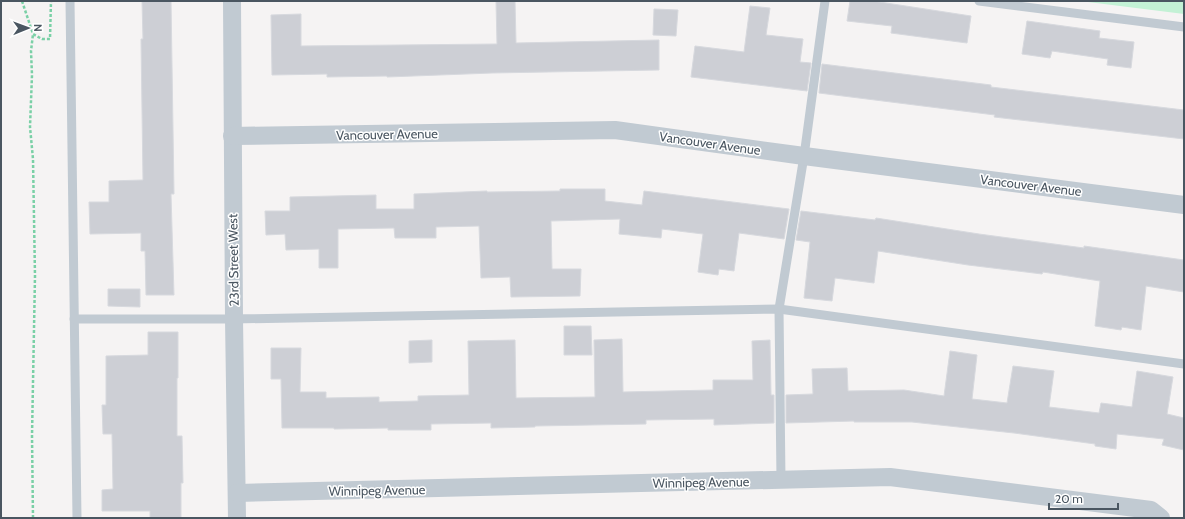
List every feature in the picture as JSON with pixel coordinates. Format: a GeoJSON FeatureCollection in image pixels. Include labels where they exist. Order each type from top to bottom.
{"type":"FeatureCollection","features":[{"type":"Feature","properties":{"kind":"street","name":"23rd Street West"},"geometry":{"type":"LineString","coordinates":[[232,1],[232,136],[237,518]]}},
{"type":"Feature","properties":{"kind":"street","name":"Vancouver Avenue"},"geometry":{"type":"LineString","coordinates":[[232,136],[615,130],[1184,205]]}},
{"type":"Feature","properties":{"kind":"street","name":"Winnipeg Avenue"},"geometry":{"type":"LineString","coordinates":[[236,493],[890,477],[1151,510],[1161,518]]}},
{"type":"Feature","properties":{"kind":"lane"},"geometry":{"type":"LineString","coordinates":[[70,1],[77,518]]}},
{"type":"Feature","properties":{"kind":"lane"},"geometry":{"type":"LineString","coordinates":[[781,480],[780,309],[804,156],[825,1]]}},
{"type":"Feature","properties":{"kind":"lane"},"geometry":{"type":"LineString","coordinates":[[979,1],[1184,27]]}},
{"type":"Feature","properties":{"kind":"lane"},"geometry":{"type":"LineString","coordinates":[[74,319],[234,319],[780,309],[1184,364]]}},
{"type":"Feature","properties":{"kind":"path"},"geometry":{"type":"LineString","coordinates":[[22,1],[33,34],[31,51],[32,75],[30,127],[35,276],[32,436],[33,518]]}},
{"type":"Feature","properties":{"kind":"path"},"geometry":{"type":"LineString","coordinates":[[33,34],[42,39],[50,39],[51,1]]}},
{"type":"Feature","properties":{"kind":"green space"},"geometry":{"type":"Polygon","coordinates":[[[1080,1],[1184,1],[1184,14],[1080,1]]]}},
{"type":"Feature","properties":{"kind":"building"},"geometry":{"type":"Polygon","coordinates":[[[142,1],[171,1],[174,194],[171,194],[174,295],[146,295],[145,251],[141,251],[141,233],[90,234],[89,202],[109,202],[109,181],[143,180],[141,39],[143,39],[142,1]]]}},
{"type":"Feature","properties":{"kind":"building"},"geometry":{"type":"Polygon","coordinates":[[[496,1],[515,1],[516,43],[659,40],[659,70],[492,73],[387,77],[327,77],[327,74],[272,75],[271,15],[301,14],[301,46],[497,44],[496,1]]]}},
{"type":"Feature","properties":{"kind":"building"},"geometry":{"type":"Polygon","coordinates":[[[850,1],[873,1],[971,16],[967,43],[891,33],[892,26],[847,21],[850,1]]]}},
{"type":"Feature","properties":{"kind":"building"},"geometry":{"type":"Polygon","coordinates":[[[750,6],[770,8],[766,35],[803,39],[800,62],[811,63],[807,91],[691,77],[695,46],[744,52],[750,6]]]}},
{"type":"Feature","properties":{"kind":"building"},"geometry":{"type":"Polygon","coordinates":[[[654,9],[678,10],[676,36],[653,35],[654,9]]]}},
{"type":"Feature","properties":{"kind":"building"},"geometry":{"type":"Polygon","coordinates":[[[1027,21],[1100,31],[1099,38],[1134,42],[1131,68],[1107,65],[1108,59],[1052,51],[1050,58],[1022,54],[1027,21]]]}},
{"type":"Feature","properties":{"kind":"building"},"geometry":{"type":"Polygon","coordinates":[[[822,64],[991,85],[991,87],[1184,110],[1184,139],[994,117],[995,115],[819,93],[822,64]]]}},
{"type":"Feature","properties":{"kind":"building"},"geometry":{"type":"Polygon","coordinates":[[[560,189],[605,189],[605,201],[642,205],[644,191],[789,209],[784,239],[739,233],[734,271],[719,269],[718,275],[698,272],[703,234],[662,229],[661,238],[619,234],[620,219],[551,221],[552,269],[581,269],[580,296],[511,297],[510,277],[481,278],[479,226],[436,227],[436,238],[395,238],[394,228],[338,229],[338,268],[319,268],[319,249],[286,250],[285,234],[266,235],[265,211],[290,211],[290,197],[376,195],[376,209],[414,209],[414,194],[487,191],[560,191],[560,189]]]}},
{"type":"Feature","properties":{"kind":"building"},"geometry":{"type":"Polygon","coordinates":[[[801,211],[875,220],[876,218],[979,234],[1084,248],[1084,246],[1184,260],[1184,292],[1146,286],[1141,330],[1122,327],[1121,330],[1095,326],[1100,281],[1043,272],[1042,274],[968,265],[878,251],[874,283],[835,278],[832,301],[804,298],[810,242],[796,240],[801,211]]]}},
{"type":"Feature","properties":{"kind":"building"},"geometry":{"type":"Polygon","coordinates":[[[108,289],[140,289],[140,307],[108,306],[108,289]]]}},
{"type":"Feature","properties":{"kind":"building"},"geometry":{"type":"Polygon","coordinates":[[[564,326],[591,326],[592,355],[564,355],[564,326]]]}},
{"type":"Feature","properties":{"kind":"building"},"geometry":{"type":"Polygon","coordinates":[[[148,332],[178,332],[177,436],[182,436],[183,483],[181,483],[181,518],[150,518],[150,511],[102,511],[102,490],[113,489],[112,434],[103,434],[102,405],[106,405],[106,356],[148,355],[148,332]]]}},
{"type":"Feature","properties":{"kind":"building"},"geometry":{"type":"Polygon","coordinates":[[[622,339],[623,392],[713,390],[713,380],[753,380],[752,341],[770,340],[771,395],[774,395],[774,423],[714,425],[714,419],[646,420],[646,424],[491,428],[491,423],[431,424],[431,430],[388,430],[388,428],[282,428],[281,379],[271,379],[271,348],[301,348],[300,392],[326,392],[326,398],[379,397],[379,402],[418,401],[418,396],[469,395],[468,341],[515,340],[516,398],[595,397],[594,340],[622,339]]]}},
{"type":"Feature","properties":{"kind":"building"},"geometry":{"type":"Polygon","coordinates":[[[432,340],[432,362],[409,363],[409,341],[432,340]]]}},
{"type":"Feature","properties":{"kind":"building"},"geometry":{"type":"Polygon","coordinates":[[[950,351],[977,355],[972,399],[1007,403],[1013,366],[1054,371],[1049,407],[1099,413],[1101,403],[1132,407],[1137,371],[1173,377],[1167,414],[1184,418],[1184,450],[1162,445],[1164,439],[1117,434],[1116,449],[1095,446],[1095,444],[1014,433],[912,422],[854,421],[786,423],[786,395],[813,394],[812,369],[847,368],[848,391],[904,390],[944,396],[950,351]]]}}]}
